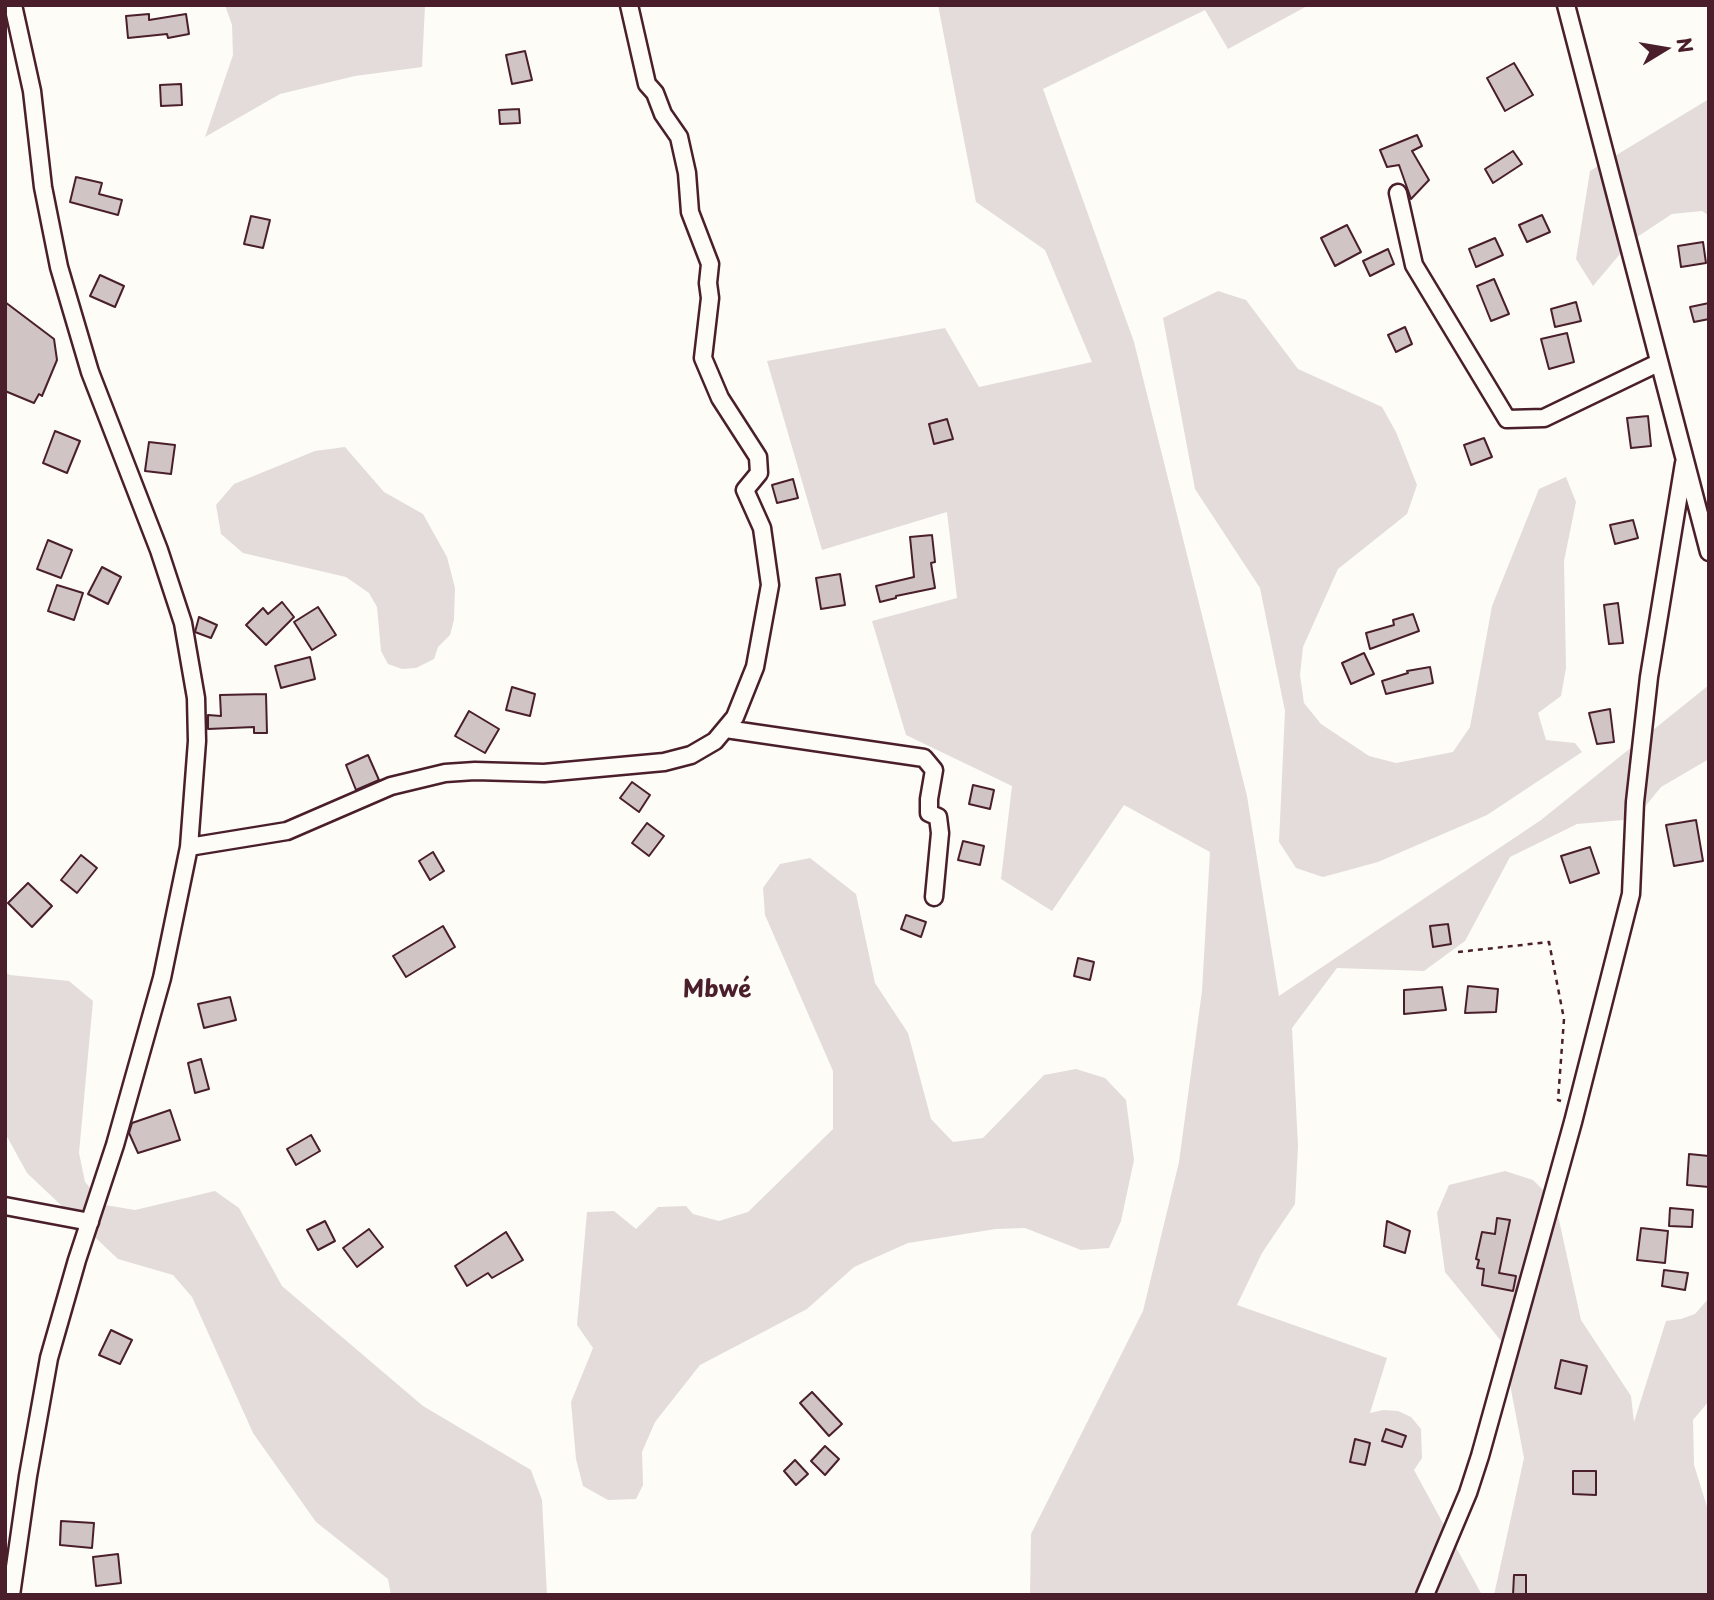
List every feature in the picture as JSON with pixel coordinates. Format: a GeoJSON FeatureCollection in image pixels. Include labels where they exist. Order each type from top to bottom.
{"type":"FeatureCollection","features":[{"type":"Feature","properties":{"kind":"street"},"geometry":{"type":"LineString","coordinates":[[11,1595],[28,1476],[50,1358],[151,1024],[175,920],[189,847],[197,741],[196,698],[185,635],[159,550],[90,372],[68,304],[47,211],[30,82],[13,5]]}},
{"type":"Feature","properties":{"kind":"street"},"geometry":{"type":"LineString","coordinates":[[189,847],[287,831],[391,786],[445,773],[544,773],[664,762],[691,755],[715,741],[735,717],[755,667],[770,585],[762,528],[745,490],[759,473],[758,457],[720,398],[703,358],[710,298],[710,264],[690,212],[687,173],[679,137],[663,114],[655,93],[647,84],[629,5]]}},
{"type":"Feature","properties":{"kind":"street"},"geometry":{"type":"LineString","coordinates":[[1566,5],[1709,552]]}},
{"type":"Feature","properties":{"kind":"street"},"geometry":{"type":"LineString","coordinates":[[1398,193],[1414,265],[1507,419],[1544,418],[1658,363]]}},
{"type":"Feature","properties":{"kind":"street"},"geometry":{"type":"LineString","coordinates":[[1425,1595],[1468,1493],[1480,1456],[1577,1107],[1631,894],[1635,802],[1648,677],[1684,463]]}},
{"type":"Feature","properties":{"kind":"street"},"geometry":{"type":"LineString","coordinates":[[726,729],[923,758],[934,771],[929,813],[937,817],[940,833],[934,897]]}},
{"type":"Feature","properties":{"kind":"street"},"geometry":{"type":"LineString","coordinates":[[5,1206],[90,1222]]}},
{"type":"Feature","properties":{"kind":"path"},"geometry":{"type":"LineString","coordinates":[[1458,951],[1549,942],[1564,1019],[1558,1100],[1577,1107]]}},
{"type":"Feature","properties":{"kind":"shaded area"},"geometry":{"type":"Polygon","coordinates":[[[225,5],[425,5],[422,67],[355,76],[280,94],[205,137],[233,55],[232,25],[225,5]]]}},
{"type":"Feature","properties":{"kind":"shaded area"},"geometry":{"type":"Polygon","coordinates":[[[938,5],[1309,5],[1228,49],[1205,10],[1043,89],[1134,342],[1247,796],[1279,996],[1541,820],[1709,685],[1709,759],[1661,787],[1635,819],[1577,824],[1510,857],[1465,941],[1424,971],[1337,968],[1292,1028],[1298,1146],[1295,1204],[1262,1253],[1237,1305],[1387,1358],[1370,1413],[1398,1411],[1411,1417],[1421,1429],[1422,1458],[1414,1470],[1482,1595],[1030,1595],[1031,1534],[1143,1311],[1179,1162],[1202,991],[1210,852],[1124,805],[1052,911],[1001,879],[1012,786],[906,735],[872,621],[957,598],[947,512],[822,550],[767,361],[945,328],[979,387],[1092,362],[1045,250],[976,202],[938,5]]]}},
{"type":"Feature","properties":{"kind":"shaded area"},"geometry":{"type":"Polygon","coordinates":[[[1709,99],[1709,216],[1702,211],[1672,214],[1631,241],[1593,286],[1576,259],[1590,171],[1709,99]]]}},
{"type":"Feature","properties":{"kind":"shaded area"},"geometry":{"type":"Polygon","coordinates":[[[1218,291],[1246,300],[1298,369],[1382,407],[1396,432],[1417,485],[1407,514],[1338,569],[1303,647],[1300,675],[1304,703],[1321,724],[1369,756],[1396,763],[1453,752],[1470,727],[1492,606],[1539,489],[1566,477],[1576,502],[1564,561],[1566,668],[1561,696],[1538,713],[1546,740],[1575,743],[1582,752],[1487,815],[1378,862],[1323,877],[1296,868],[1279,842],[1285,711],[1260,588],[1195,489],[1163,318],[1218,291]]]}},
{"type":"Feature","properties":{"kind":"shaded area"},"geometry":{"type":"Polygon","coordinates":[[[345,447],[384,492],[423,514],[447,557],[455,588],[454,620],[450,635],[438,647],[434,659],[416,668],[402,669],[388,664],[381,651],[377,607],[369,593],[346,577],[243,553],[221,534],[216,505],[234,484],[315,451],[345,447]]]}},
{"type":"Feature","properties":{"kind":"shaded area"},"geometry":{"type":"Polygon","coordinates":[[[810,858],[856,894],[875,983],[908,1033],[931,1119],[953,1142],[983,1138],[1044,1075],[1076,1069],[1105,1078],[1126,1100],[1134,1160],[1121,1221],[1109,1248],[1081,1250],[1025,1228],[996,1229],[908,1243],[854,1267],[807,1309],[700,1365],[655,1422],[642,1452],[643,1485],[636,1499],[608,1500],[583,1486],[576,1459],[571,1402],[593,1348],[577,1325],[587,1212],[614,1211],[636,1229],[658,1207],[686,1206],[693,1214],[719,1221],[748,1212],[833,1129],[833,1071],[765,915],[763,888],[780,864],[810,858]]]}},
{"type":"Feature","properties":{"kind":"shaded area"},"geometry":{"type":"Polygon","coordinates":[[[5,972],[10,975],[69,981],[93,1001],[79,1153],[85,1182],[105,1205],[135,1210],[215,1191],[239,1208],[282,1286],[423,1406],[531,1470],[542,1500],[547,1595],[391,1595],[388,1579],[316,1522],[253,1433],[192,1297],[173,1275],[118,1259],[27,1173],[5,1133],[5,972]]]}},
{"type":"Feature","properties":{"kind":"shaded area"},"geometry":{"type":"Polygon","coordinates":[[[1505,1171],[1533,1180],[1555,1202],[1581,1320],[1631,1396],[1634,1422],[1666,1321],[1695,1314],[1709,1298],[1709,1401],[1693,1420],[1694,1465],[1709,1513],[1709,1595],[1494,1595],[1524,1458],[1502,1342],[1445,1272],[1437,1213],[1449,1185],[1505,1171]]]}},
{"type":"Feature","properties":{"kind":"building"},"geometry":{"type":"Polygon","coordinates":[[[149,14],[149,20],[186,14],[189,34],[168,38],[167,34],[128,38],[126,16],[149,14]]]}},
{"type":"Feature","properties":{"kind":"building"},"geometry":{"type":"Polygon","coordinates":[[[525,51],[532,80],[512,84],[506,55],[525,51]]]}},
{"type":"Feature","properties":{"kind":"building"},"geometry":{"type":"Polygon","coordinates":[[[1514,63],[1533,95],[1505,111],[1487,78],[1514,63]]]}},
{"type":"Feature","properties":{"kind":"building"},"geometry":{"type":"Polygon","coordinates":[[[181,84],[182,105],[161,106],[160,85],[181,84]]]}},
{"type":"Feature","properties":{"kind":"building"},"geometry":{"type":"Polygon","coordinates":[[[519,109],[520,123],[500,124],[499,110],[519,109]]]}},
{"type":"Feature","properties":{"kind":"building"},"geometry":{"type":"Polygon","coordinates":[[[1417,135],[1422,146],[1412,151],[1429,180],[1411,199],[1399,165],[1387,167],[1380,150],[1417,135]]]}},
{"type":"Feature","properties":{"kind":"building"},"geometry":{"type":"Polygon","coordinates":[[[1513,151],[1522,164],[1493,183],[1485,169],[1513,151]]]}},
{"type":"Feature","properties":{"kind":"building"},"geometry":{"type":"Polygon","coordinates":[[[76,177],[102,183],[99,194],[122,200],[118,215],[70,202],[76,177]]]}},
{"type":"Feature","properties":{"kind":"building"},"geometry":{"type":"Polygon","coordinates":[[[1542,215],[1550,232],[1527,242],[1519,225],[1542,215]]]}},
{"type":"Feature","properties":{"kind":"building"},"geometry":{"type":"Polygon","coordinates":[[[251,216],[270,220],[263,248],[244,244],[251,216]]]}},
{"type":"Feature","properties":{"kind":"building"},"geometry":{"type":"Polygon","coordinates":[[[1347,225],[1361,252],[1335,266],[1321,238],[1347,225]]]}},
{"type":"Feature","properties":{"kind":"building"},"geometry":{"type":"Polygon","coordinates":[[[1495,238],[1503,255],[1476,267],[1469,249],[1495,238]]]}},
{"type":"Feature","properties":{"kind":"building"},"geometry":{"type":"Polygon","coordinates":[[[1703,242],[1706,263],[1681,267],[1678,246],[1703,242]]]}},
{"type":"Feature","properties":{"kind":"building"},"geometry":{"type":"Polygon","coordinates":[[[1388,249],[1394,264],[1370,276],[1363,261],[1388,249]]]}},
{"type":"Feature","properties":{"kind":"building"},"geometry":{"type":"Polygon","coordinates":[[[100,275],[124,286],[115,307],[90,296],[100,275]]]}},
{"type":"Feature","properties":{"kind":"building"},"geometry":{"type":"Polygon","coordinates":[[[1494,279],[1509,314],[1491,321],[1477,286],[1494,279]]]}},
{"type":"Feature","properties":{"kind":"building"},"geometry":{"type":"Polygon","coordinates":[[[5,302],[54,339],[57,360],[42,396],[39,394],[34,403],[5,391],[5,302]]]}},
{"type":"Feature","properties":{"kind":"building"},"geometry":{"type":"Polygon","coordinates":[[[1576,302],[1581,321],[1555,327],[1551,309],[1576,302]]]}},
{"type":"Feature","properties":{"kind":"building"},"geometry":{"type":"Polygon","coordinates":[[[1709,303],[1709,319],[1694,322],[1690,307],[1709,303]]]}},
{"type":"Feature","properties":{"kind":"building"},"geometry":{"type":"Polygon","coordinates":[[[1405,327],[1412,344],[1396,352],[1388,335],[1405,327]]]}},
{"type":"Feature","properties":{"kind":"building"},"geometry":{"type":"Polygon","coordinates":[[[1567,333],[1574,362],[1549,369],[1541,339],[1567,333]]]}},
{"type":"Feature","properties":{"kind":"building"},"geometry":{"type":"Polygon","coordinates":[[[1648,416],[1651,446],[1631,448],[1627,418],[1648,416]]]}},
{"type":"Feature","properties":{"kind":"building"},"geometry":{"type":"Polygon","coordinates":[[[947,419],[953,439],[934,444],[929,424],[947,419]]]}},
{"type":"Feature","properties":{"kind":"building"},"geometry":{"type":"Polygon","coordinates":[[[55,431],[80,441],[67,473],[43,463],[55,431]]]}},
{"type":"Feature","properties":{"kind":"building"},"geometry":{"type":"Polygon","coordinates":[[[1484,438],[1492,457],[1471,465],[1464,445],[1484,438]]]}},
{"type":"Feature","properties":{"kind":"building"},"geometry":{"type":"Polygon","coordinates":[[[149,442],[175,445],[171,474],[145,471],[149,442]]]}},
{"type":"Feature","properties":{"kind":"building"},"geometry":{"type":"Polygon","coordinates":[[[793,479],[798,498],[777,503],[772,485],[793,479]]]}},
{"type":"Feature","properties":{"kind":"building"},"geometry":{"type":"Polygon","coordinates":[[[1633,520],[1638,538],[1615,544],[1610,525],[1633,520]]]}},
{"type":"Feature","properties":{"kind":"building"},"geometry":{"type":"Polygon","coordinates":[[[932,535],[935,562],[931,563],[935,588],[880,602],[876,586],[914,577],[910,537],[932,535]]]}},
{"type":"Feature","properties":{"kind":"building"},"geometry":{"type":"Polygon","coordinates":[[[48,540],[72,550],[61,578],[37,569],[48,540]]]}},
{"type":"Feature","properties":{"kind":"building"},"geometry":{"type":"Polygon","coordinates":[[[102,567],[121,577],[108,604],[88,594],[102,567]]]}},
{"type":"Feature","properties":{"kind":"building"},"geometry":{"type":"Polygon","coordinates":[[[840,574],[845,605],[821,609],[816,578],[840,574]]]}},
{"type":"Feature","properties":{"kind":"building"},"geometry":{"type":"Polygon","coordinates":[[[57,585],[83,593],[74,620],[48,611],[57,585]]]}},
{"type":"Feature","properties":{"kind":"building"},"geometry":{"type":"Polygon","coordinates":[[[282,602],[294,617],[266,645],[246,625],[263,608],[268,614],[282,602]]]}},
{"type":"Feature","properties":{"kind":"building"},"geometry":{"type":"Polygon","coordinates":[[[1618,603],[1623,643],[1609,644],[1604,605],[1618,603]]]}},
{"type":"Feature","properties":{"kind":"building"},"geometry":{"type":"Polygon","coordinates":[[[318,607],[336,635],[312,650],[294,622],[318,607]]]}},
{"type":"Feature","properties":{"kind":"building"},"geometry":{"type":"Polygon","coordinates":[[[1413,614],[1419,631],[1370,649],[1366,633],[1394,625],[1393,620],[1413,614]]]}},
{"type":"Feature","properties":{"kind":"building"},"geometry":{"type":"Polygon","coordinates":[[[199,617],[217,625],[211,638],[195,632],[199,617]]]}},
{"type":"Feature","properties":{"kind":"building"},"geometry":{"type":"Polygon","coordinates":[[[1364,653],[1374,674],[1351,684],[1342,663],[1364,653]]]}},
{"type":"Feature","properties":{"kind":"building"},"geometry":{"type":"Polygon","coordinates":[[[310,657],[315,679],[281,688],[275,666],[310,657]]]}},
{"type":"Feature","properties":{"kind":"building"},"geometry":{"type":"Polygon","coordinates":[[[1430,667],[1433,683],[1386,694],[1382,681],[1408,673],[1407,671],[1430,667]]]}},
{"type":"Feature","properties":{"kind":"building"},"geometry":{"type":"Polygon","coordinates":[[[512,687],[535,694],[530,716],[506,710],[512,687]]]}},
{"type":"Feature","properties":{"kind":"building"},"geometry":{"type":"Polygon","coordinates":[[[266,694],[267,733],[254,733],[254,727],[208,729],[208,715],[221,716],[220,695],[266,694]]]}},
{"type":"Feature","properties":{"kind":"building"},"geometry":{"type":"Polygon","coordinates":[[[1610,709],[1614,742],[1597,744],[1589,713],[1610,709]]]}},
{"type":"Feature","properties":{"kind":"building"},"geometry":{"type":"Polygon","coordinates":[[[469,711],[499,729],[485,753],[455,736],[469,711]]]}},
{"type":"Feature","properties":{"kind":"building"},"geometry":{"type":"Polygon","coordinates":[[[368,755],[379,780],[356,790],[346,765],[368,755]]]}},
{"type":"Feature","properties":{"kind":"building"},"geometry":{"type":"Polygon","coordinates":[[[632,782],[650,795],[639,812],[620,798],[632,782]]]}},
{"type":"Feature","properties":{"kind":"building"},"geometry":{"type":"Polygon","coordinates":[[[973,785],[994,790],[990,809],[969,804],[973,785]]]}},
{"type":"Feature","properties":{"kind":"building"},"geometry":{"type":"Polygon","coordinates":[[[1696,820],[1703,861],[1674,866],[1666,825],[1696,820]]]}},
{"type":"Feature","properties":{"kind":"building"},"geometry":{"type":"Polygon","coordinates":[[[647,823],[664,836],[649,856],[632,843],[647,823]]]}},
{"type":"Feature","properties":{"kind":"building"},"geometry":{"type":"Polygon","coordinates":[[[963,841],[984,846],[980,865],[958,860],[963,841]]]}},
{"type":"Feature","properties":{"kind":"building"},"geometry":{"type":"Polygon","coordinates":[[[1590,847],[1599,873],[1570,883],[1561,856],[1590,847]]]}},
{"type":"Feature","properties":{"kind":"building"},"geometry":{"type":"Polygon","coordinates":[[[433,852],[444,871],[430,880],[419,861],[433,852]]]}},
{"type":"Feature","properties":{"kind":"building"},"geometry":{"type":"Polygon","coordinates":[[[81,855],[97,868],[77,893],[61,880],[81,855]]]}},
{"type":"Feature","properties":{"kind":"building"},"geometry":{"type":"Polygon","coordinates":[[[28,883],[52,906],[32,927],[8,903],[28,883]]]}},
{"type":"Feature","properties":{"kind":"building"},"geometry":{"type":"Polygon","coordinates":[[[906,915],[926,922],[921,937],[901,929],[906,915]]]}},
{"type":"Feature","properties":{"kind":"building"},"geometry":{"type":"Polygon","coordinates":[[[1448,924],[1451,944],[1433,947],[1430,926],[1448,924]]]}},
{"type":"Feature","properties":{"kind":"building"},"geometry":{"type":"Polygon","coordinates":[[[443,926],[455,947],[406,977],[393,956],[443,926]]]}},
{"type":"Feature","properties":{"kind":"building"},"geometry":{"type":"Polygon","coordinates":[[[1078,958],[1094,962],[1090,980],[1074,976],[1078,958]]]}},
{"type":"Feature","properties":{"kind":"building"},"geometry":{"type":"Polygon","coordinates":[[[1468,986],[1498,989],[1496,1012],[1465,1013],[1468,986]]]}},
{"type":"Feature","properties":{"kind":"building"},"geometry":{"type":"Polygon","coordinates":[[[1442,987],[1446,1010],[1404,1014],[1404,990],[1442,987]]]}},
{"type":"Feature","properties":{"kind":"building"},"geometry":{"type":"Polygon","coordinates":[[[230,997],[236,1020],[204,1028],[198,1004],[230,997]]]}},
{"type":"Feature","properties":{"kind":"building"},"geometry":{"type":"Polygon","coordinates":[[[201,1059],[209,1089],[195,1093],[188,1063],[201,1059]]]}},
{"type":"Feature","properties":{"kind":"building"},"geometry":{"type":"Polygon","coordinates":[[[170,1110],[180,1140],[138,1153],[129,1133],[132,1123],[170,1110]]]}},
{"type":"Feature","properties":{"kind":"building"},"geometry":{"type":"Polygon","coordinates":[[[311,1135],[320,1151],[296,1165],[287,1149],[311,1135]]]}},
{"type":"Feature","properties":{"kind":"building"},"geometry":{"type":"Polygon","coordinates":[[[1689,1154],[1709,1156],[1709,1187],[1687,1185],[1689,1154]]]}},
{"type":"Feature","properties":{"kind":"building"},"geometry":{"type":"Polygon","coordinates":[[[1670,1208],[1693,1210],[1692,1227],[1669,1226],[1670,1208]]]}},
{"type":"Feature","properties":{"kind":"building"},"geometry":{"type":"Polygon","coordinates":[[[1497,1218],[1510,1220],[1499,1273],[1516,1276],[1513,1291],[1482,1285],[1484,1269],[1477,1268],[1479,1260],[1476,1259],[1482,1232],[1495,1234],[1497,1218]]]}},
{"type":"Feature","properties":{"kind":"building"},"geometry":{"type":"Polygon","coordinates":[[[325,1221],[335,1241],[318,1250],[307,1230],[325,1221]]]}},
{"type":"Feature","properties":{"kind":"building"},"geometry":{"type":"Polygon","coordinates":[[[1387,1221],[1410,1231],[1405,1253],[1384,1246],[1387,1221]]]}},
{"type":"Feature","properties":{"kind":"building"},"geometry":{"type":"Polygon","coordinates":[[[1641,1228],[1668,1231],[1665,1263],[1637,1260],[1641,1228]]]}},
{"type":"Feature","properties":{"kind":"building"},"geometry":{"type":"Polygon","coordinates":[[[369,1229],[383,1247],[357,1267],[343,1248],[369,1229]]]}},
{"type":"Feature","properties":{"kind":"building"},"geometry":{"type":"Polygon","coordinates":[[[506,1232],[523,1260],[492,1278],[488,1273],[467,1286],[455,1266],[506,1232]]]}},
{"type":"Feature","properties":{"kind":"building"},"geometry":{"type":"Polygon","coordinates":[[[1664,1270],[1688,1273],[1685,1290],[1662,1286],[1664,1270]]]}},
{"type":"Feature","properties":{"kind":"building"},"geometry":{"type":"Polygon","coordinates":[[[111,1330],[132,1340],[120,1364],[99,1355],[111,1330]]]}},
{"type":"Feature","properties":{"kind":"building"},"geometry":{"type":"Polygon","coordinates":[[[1561,1360],[1587,1366],[1581,1394],[1555,1388],[1561,1360]]]}},
{"type":"Feature","properties":{"kind":"building"},"geometry":{"type":"Polygon","coordinates":[[[812,1392],[842,1424],[829,1436],[800,1403],[812,1392]]]}},
{"type":"Feature","properties":{"kind":"building"},"geometry":{"type":"Polygon","coordinates":[[[1386,1429],[1406,1436],[1402,1447],[1382,1441],[1386,1429]]]}},
{"type":"Feature","properties":{"kind":"building"},"geometry":{"type":"Polygon","coordinates":[[[1355,1439],[1370,1443],[1365,1465],[1350,1462],[1355,1439]]]}},
{"type":"Feature","properties":{"kind":"building"},"geometry":{"type":"Polygon","coordinates":[[[825,1446],[839,1459],[825,1475],[811,1461],[825,1446]]]}},
{"type":"Feature","properties":{"kind":"building"},"geometry":{"type":"Polygon","coordinates":[[[795,1460],[808,1474],[796,1485],[784,1471],[795,1460]]]}},
{"type":"Feature","properties":{"kind":"building"},"geometry":{"type":"Polygon","coordinates":[[[1573,1471],[1596,1471],[1596,1495],[1573,1494],[1573,1471]]]}},
{"type":"Feature","properties":{"kind":"building"},"geometry":{"type":"Polygon","coordinates":[[[61,1521],[94,1523],[92,1548],[60,1545],[61,1521]]]}},
{"type":"Feature","properties":{"kind":"building"},"geometry":{"type":"Polygon","coordinates":[[[118,1554],[121,1583],[96,1586],[93,1557],[118,1554]]]}},
{"type":"Feature","properties":{"kind":"building"},"geometry":{"type":"Polygon","coordinates":[[[1514,1575],[1526,1575],[1526,1595],[1513,1595],[1514,1575]]]}},
{"type":"Feature","properties":{"kind":"district","name":"Mbwé"},"geometry":{"type":"Point","coordinates":[717,990]}}]}
